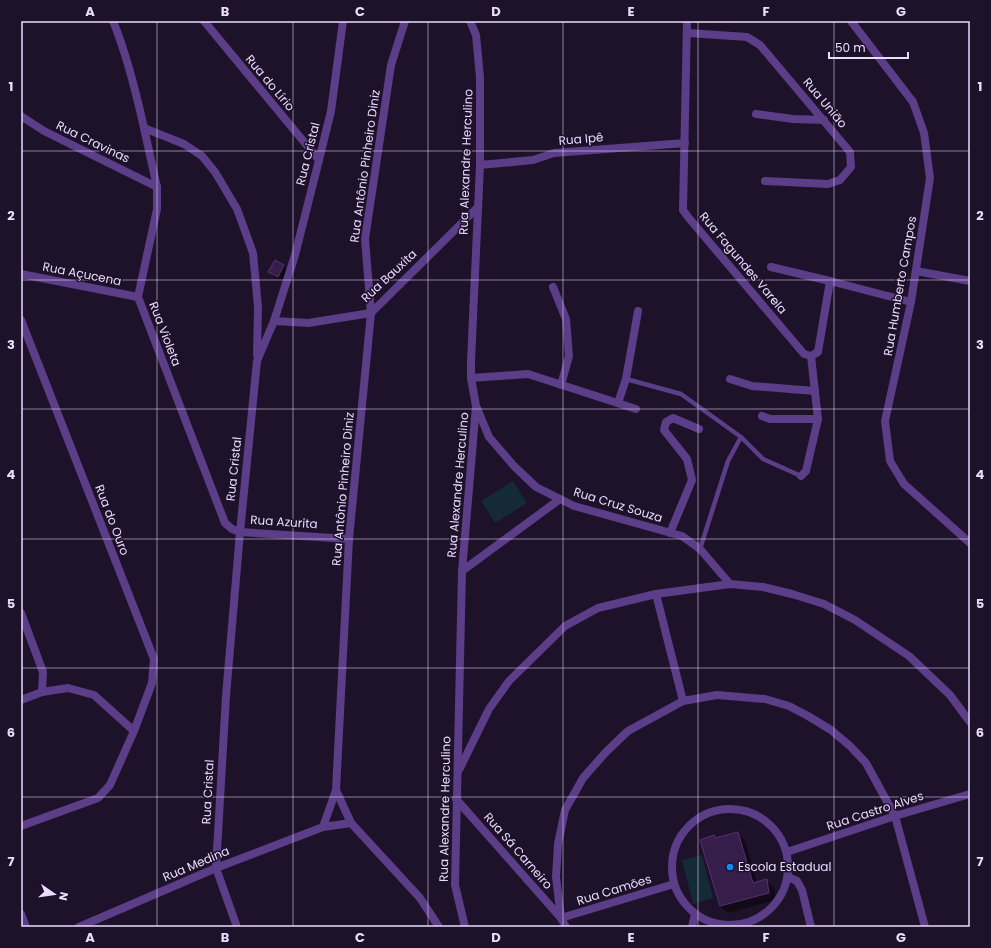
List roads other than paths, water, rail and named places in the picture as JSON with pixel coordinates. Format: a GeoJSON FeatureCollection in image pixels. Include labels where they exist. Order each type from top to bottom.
{"type":"FeatureCollection","features":[{"type":"Feature","properties":{"kind":"street","name":"Rua Violeta"},"geometry":{"type":"LineString","coordinates":[[112,21],[122,43],[144,128],[157,187],[157,208],[138,297],[225,523],[232,529],[240,532]]}},
{"type":"Feature","properties":{"kind":"street","name":"Rua do Lírio"},"geometry":{"type":"LineString","coordinates":[[204,21],[319,160]]}},
{"type":"Feature","properties":{"kind":"street","name":"Rua Cristal"},"geometry":{"type":"LineString","coordinates":[[237,927],[216,868],[226,696],[257,360],[274,321],[295,255],[331,111],[344,21]]}},
{"type":"Feature","properties":{"kind":"street","name":"Rua Antônio Pinheiro Diniz"},"geometry":{"type":"LineString","coordinates":[[405,21],[391,65],[365,239],[370,312],[350,539],[336,790],[351,824],[420,898],[439,927]]}},
{"type":"Feature","properties":{"kind":"street","name":"Rua Alexandre Herculino"},"geometry":{"type":"LineString","coordinates":[[465,927],[455,885],[456,799],[462,571],[476,406],[471,378],[480,165],[480,77],[476,35],[470,21]]}},
{"type":"Feature","properties":{"kind":"street","name":"Rua Fagundes Varela"},"geometry":{"type":"LineString","coordinates":[[688,21],[683,210],[688,218],[804,354],[811,356]]}},
{"type":"Feature","properties":{"kind":"street","name":"Rua Humberto Campos"},"geometry":{"type":"LineString","coordinates":[[851,21],[913,102],[924,133],[930,178],[911,302],[885,421],[890,461],[904,484],[970,543]]}},
{"type":"Feature","properties":{"kind":"street","name":"Rua União"},"geometry":{"type":"LineString","coordinates":[[688,33],[747,37],[760,46],[850,152],[851,167],[840,180],[828,184],[765,181]]}},
{"type":"Feature","properties":{"kind":"street"},"geometry":{"type":"LineString","coordinates":[[756,114],[793,119],[824,120]]}},
{"type":"Feature","properties":{"kind":"street","name":"Rua Cravinas"},"geometry":{"type":"LineString","coordinates":[[21,116],[44,131],[157,187]]}},
{"type":"Feature","properties":{"kind":"street"},"geometry":{"type":"LineString","coordinates":[[144,128],[184,144],[202,156],[215,172],[237,209],[253,253],[258,308],[257,360]]}},
{"type":"Feature","properties":{"kind":"street","name":"Rua Ipê"},"geometry":{"type":"LineString","coordinates":[[480,165],[533,160],[554,154],[685,142]]}},
{"type":"Feature","properties":{"kind":"street","name":"Rua Bauxita"},"geometry":{"type":"LineString","coordinates":[[274,321],[308,323],[370,312],[477,208]]}},
{"type":"Feature","properties":{"kind":"street","name":"Rua Fagundes Varela"},"geometry":{"type":"LineString","coordinates":[[771,267],[911,302]]}},
{"type":"Feature","properties":{"kind":"street"},"geometry":{"type":"LineString","coordinates":[[916,270],[970,281]]}},
{"type":"Feature","properties":{"kind":"street","name":"Rua Açucena"},"geometry":{"type":"LineString","coordinates":[[21,274],[138,297]]}},
{"type":"Feature","properties":{"kind":"street"},"geometry":{"type":"LineString","coordinates":[[801,476],[806,471],[818,419],[811,356],[818,352],[830,281]]}},
{"type":"Feature","properties":{"kind":"street"},"geometry":{"type":"LineString","coordinates":[[553,287],[566,319],[568,341],[569,356],[561,385]]}},
{"type":"Feature","properties":{"kind":"street"},"geometry":{"type":"LineString","coordinates":[[618,403],[626,379],[638,311]]}},
{"type":"Feature","properties":{"kind":"street","name":"Rua do Ouro"},"geometry":{"type":"LineString","coordinates":[[21,320],[154,659],[152,683],[134,731],[110,785],[98,798],[21,826]]}},
{"type":"Feature","properties":{"kind":"street"},"geometry":{"type":"LineString","coordinates":[[471,378],[528,374],[636,409]]}},
{"type":"Feature","properties":{"kind":"street"},"geometry":{"type":"LineString","coordinates":[[730,379],[752,386],[815,392]]}},
{"type":"Feature","properties":{"kind":"street","name":"Rua Cruz Souza"},"geometry":{"type":"LineString","coordinates":[[476,406],[488,437],[514,466],[536,487],[574,506],[682,536],[700,549],[730,584]]}},
{"type":"Feature","properties":{"kind":"street"},"geometry":{"type":"LineString","coordinates":[[762,416],[770,420],[818,419]]}},
{"type":"Feature","properties":{"kind":"street"},"geometry":{"type":"LineString","coordinates":[[670,533],[692,480],[687,459],[664,430],[666,422],[673,418],[699,429]]}},
{"type":"Feature","properties":{"kind":"street"},"geometry":{"type":"LineString","coordinates":[[462,571],[560,499]]}},
{"type":"Feature","properties":{"kind":"street","name":"Rua Azurita"},"geometry":{"type":"LineString","coordinates":[[240,532],[350,539]]}},
{"type":"Feature","properties":{"kind":"street"},"geometry":{"type":"LineString","coordinates":[[457,773],[489,709],[509,681],[565,626],[598,608],[656,594],[730,584],[763,587],[792,594],[824,604],[855,620],[909,656],[950,695],[970,722]]}},
{"type":"Feature","properties":{"kind":"street"},"geometry":{"type":"LineString","coordinates":[[656,594],[683,701]]}},
{"type":"Feature","properties":{"kind":"street"},"geometry":{"type":"LineString","coordinates":[[21,613],[43,672],[42,692]]}},
{"type":"Feature","properties":{"kind":"street"},"geometry":{"type":"LineString","coordinates":[[21,700],[42,692],[68,688],[94,695],[134,731]]}},
{"type":"Feature","properties":{"kind":"street"},"geometry":{"type":"LineString","coordinates":[[566,927],[561,918],[556,878],[558,844],[565,810],[582,778],[628,731],[683,701],[717,695],[765,699],[789,706],[831,730],[850,746],[866,763],[895,816],[925,927]]}},
{"type":"Feature","properties":{"kind":"street"},"geometry":{"type":"LineString","coordinates":[[323,827],[336,790]]}},
{"type":"Feature","properties":{"kind":"street","name":"Rua Castro Alves"},"geometry":{"type":"LineString","coordinates":[[787,852],[895,816],[970,794]]}},
{"type":"Feature","properties":{"kind":"street","name":"Rua Sá Carneiro"},"geometry":{"type":"LineString","coordinates":[[456,799],[561,918]]}},
{"type":"Feature","properties":{"kind":"street"},"geometry":{"type":"LineString","coordinates":[[722,809],[739,809],[755,814],[769,823],[780,836],[787,852],[788,877],[781,896],[769,911],[752,922],[733,926],[713,923],[695,914],[682,901],[674,884],[672,868],[674,851],[681,835],[692,823],[706,814],[722,809]]}},
{"type":"Feature","properties":{"kind":"street","name":"Rua Medina"},"geometry":{"type":"LineString","coordinates":[[79,927],[216,868],[323,827],[351,824]]}},
{"type":"Feature","properties":{"kind":"street"},"geometry":{"type":"LineString","coordinates":[[788,877],[796,881],[802,890],[811,927]]}},
{"type":"Feature","properties":{"kind":"street","name":"Rua Camões"},"geometry":{"type":"LineString","coordinates":[[561,918],[674,884]]}},
{"type":"Feature","properties":{"kind":"street"},"geometry":{"type":"LineString","coordinates":[[21,914],[26,927]]}},
{"type":"Feature","properties":{"kind":"street"},"geometry":{"type":"LineString","coordinates":[[692,927],[695,914]]}},
{"type":"Feature","properties":{"kind":"lane"},"geometry":{"type":"LineString","coordinates":[[626,379],[681,394],[741,437],[763,459],[801,476]]}},
{"type":"Feature","properties":{"kind":"lane"},"geometry":{"type":"LineString","coordinates":[[700,549],[728,461],[741,437]]}},
{"type":"Feature","properties":{"kind":"place","name":"Escola Estadual"},"geometry":{"type":"Point","coordinates":[730,867]}}]}
